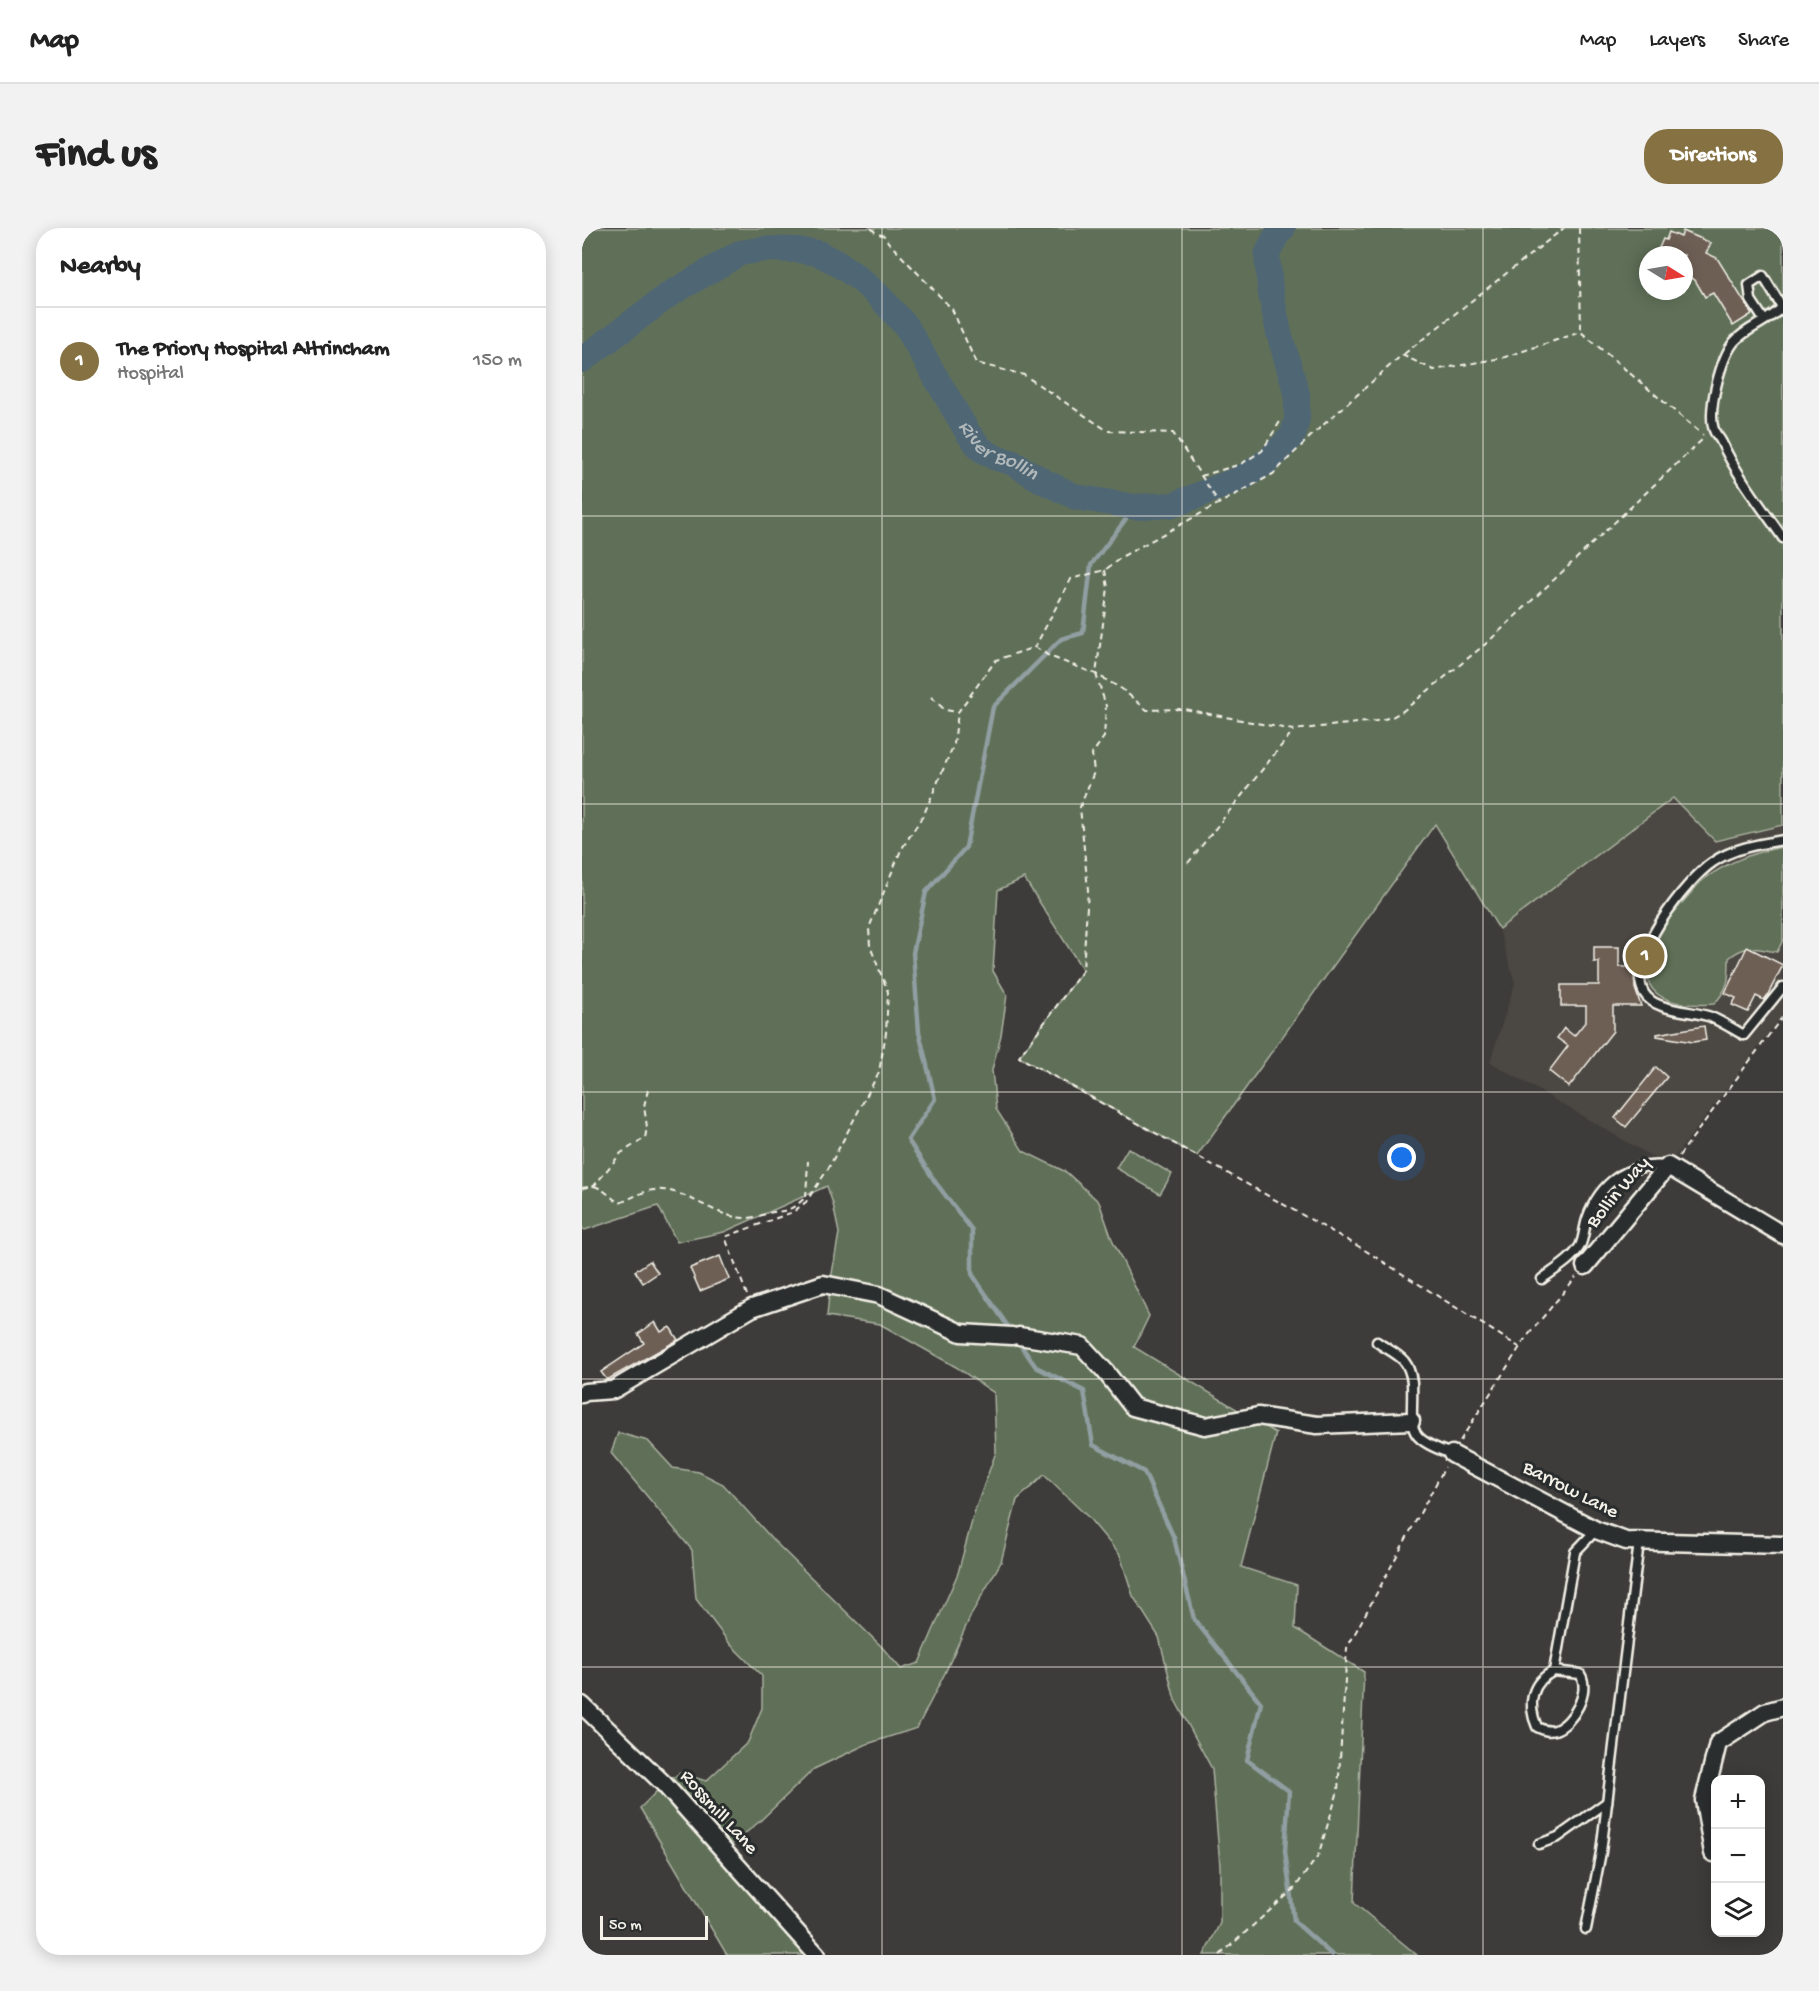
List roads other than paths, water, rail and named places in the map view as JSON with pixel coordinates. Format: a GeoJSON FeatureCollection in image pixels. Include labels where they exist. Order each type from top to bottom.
{"type":"FeatureCollection","features":[{"type":"Feature","properties":{"kind":"street","name":"Bollin Way"},"geometry":{"type":"LineString","coordinates":[[1585,1266],[1669,1167],[1783,1235]]}},
{"type":"Feature","properties":{"kind":"street"},"geometry":{"type":"LineString","coordinates":[[582,1394],[613,1390],[752,1308],[823,1284],[879,1295],[961,1333],[1015,1336],[1082,1346],[1105,1371],[1132,1407],[1205,1425],[1258,1416],[1317,1425],[1411,1421]]}},
{"type":"Feature","properties":{"kind":"street","name":"Barrow Lane"},"geometry":{"type":"LineString","coordinates":[[1452,1454],[1596,1530],[1626,1541],[1783,1545]]}},
{"type":"Feature","properties":{"kind":"street","name":"Rossmill Lane"},"geometry":{"type":"LineString","coordinates":[[582,1705],[664,1784],[817,1955]]}},
{"type":"Feature","properties":{"kind":"street"},"geometry":{"type":"LineString","coordinates":[[1711,1841],[1704,1800],[1718,1743],[1765,1712],[1783,1707]]}},
{"type":"Feature","properties":{"kind":"lane"},"geometry":{"type":"LineString","coordinates":[[1764,320],[1751,300],[1749,285],[1763,276],[1782,307],[1764,320],[1746,331],[1734,342],[1725,357],[1715,390],[1714,429],[1732,464],[1783,538]]}},
{"type":"Feature","properties":{"kind":"lane"},"geometry":{"type":"LineString","coordinates":[[1783,840],[1728,853],[1711,863],[1660,921],[1646,948],[1641,964],[1640,981],[1644,993],[1651,1001],[1666,1007],[1712,1017],[1744,1035],[1783,987]]}},
{"type":"Feature","properties":{"kind":"lane"},"geometry":{"type":"LineString","coordinates":[[1542,1280],[1575,1253],[1593,1205],[1611,1181],[1622,1173],[1642,1167],[1655,1165],[1669,1167]]}},
{"type":"Feature","properties":{"kind":"lane"},"geometry":{"type":"LineString","coordinates":[[1377,1342],[1405,1362],[1411,1374],[1411,1421],[1414,1432],[1434,1448],[1452,1454]]}},
{"type":"Feature","properties":{"kind":"lane"},"geometry":{"type":"LineString","coordinates":[[1554,1671],[1575,1552],[1596,1530]]}},
{"type":"Feature","properties":{"kind":"lane"},"geometry":{"type":"LineString","coordinates":[[1586,1929],[1601,1852],[1639,1542]]}},
{"type":"Feature","properties":{"kind":"lane"},"geometry":{"type":"LineString","coordinates":[[1554,1671],[1580,1674],[1584,1680],[1584,1688],[1577,1708],[1566,1724],[1555,1730],[1544,1731],[1537,1727],[1534,1721],[1532,1701],[1538,1682],[1554,1671]]}},
{"type":"Feature","properties":{"kind":"lane"},"geometry":{"type":"LineString","coordinates":[[1539,1844],[1558,1837],[1607,1802]]}},
{"type":"Feature","properties":{"kind":"waterway","name":"River Bollin"},"geometry":{"type":"LineString","coordinates":[[582,360],[670,294],[740,253],[764,249],[818,253],[857,277],[879,296],[906,326],[968,433],[981,449],[996,458],[1011,462],[1076,497],[1135,507],[1173,505],[1244,477],[1270,459],[1293,435],[1297,419],[1297,394],[1279,333],[1270,289],[1267,255],[1276,236],[1283,228]]}},
{"type":"Feature","properties":{"kind":"waterway"},"geometry":{"type":"LineString","coordinates":[[1011,1331],[972,1274],[972,1230],[936,1183],[908,1140],[935,1099],[919,1032],[913,953],[926,892],[966,847],[993,707],[1061,639],[1083,633],[1091,565],[1135,507]]}},
{"type":"Feature","properties":{"kind":"waterway"},"geometry":{"type":"LineString","coordinates":[[1017,1340],[1036,1367],[1084,1391],[1093,1445],[1144,1472],[1174,1538],[1194,1619],[1261,1703],[1247,1760],[1289,1791],[1285,1851],[1294,1921],[1332,1955]]}},
{"type":"Feature","properties":{"kind":"place","name":"The Priory Hospital Altrincham"},"geometry":{"type":"Point","coordinates":[1645,956]}}]}
